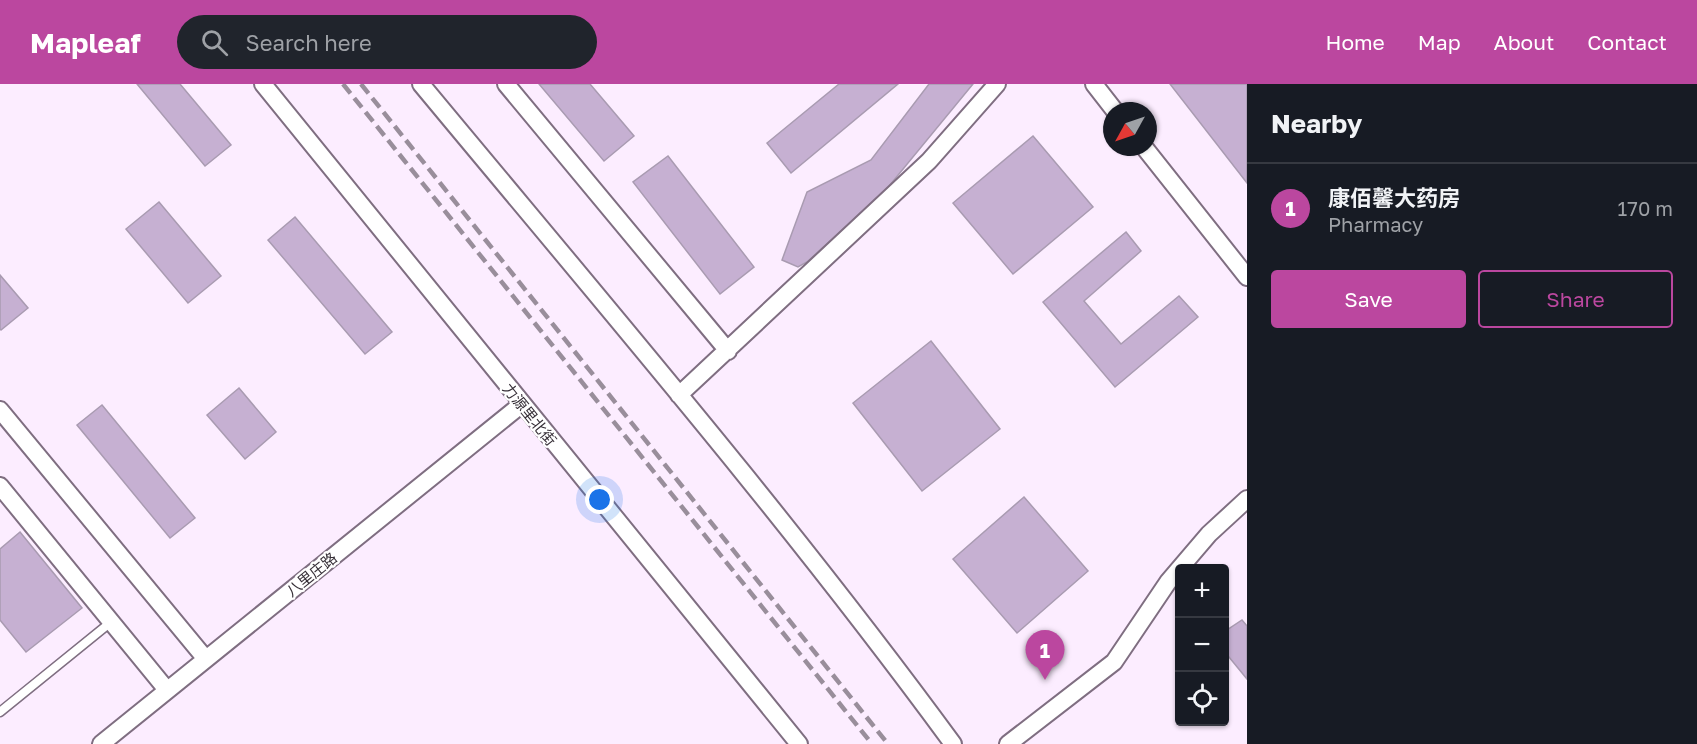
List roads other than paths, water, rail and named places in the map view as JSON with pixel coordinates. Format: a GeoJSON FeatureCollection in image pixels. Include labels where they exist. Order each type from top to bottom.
{"type":"FeatureCollection","features":[{"type":"Feature","properties":{"kind":"street","name":"力源里北街"},"geometry":{"type":"LineString","coordinates":[[263,84],[799,744]]}},
{"type":"Feature","properties":{"kind":"street"},"geometry":{"type":"LineString","coordinates":[[421,84],[679,395],[882,647],[952,744]]}},
{"type":"Feature","properties":{"kind":"street"},"geometry":{"type":"LineString","coordinates":[[506,84],[728,351]]}},
{"type":"Feature","properties":{"kind":"street"},"geometry":{"type":"LineString","coordinates":[[679,395],[929,161],[997,84]]}},
{"type":"Feature","properties":{"kind":"street"},"geometry":{"type":"LineString","coordinates":[[1094,84],[1108,102]]}},
{"type":"Feature","properties":{"kind":"street"},"geometry":{"type":"LineString","coordinates":[[1151,156],[1247,278]]}},
{"type":"Feature","properties":{"kind":"street","name":"八里庄路"},"geometry":{"type":"LineString","coordinates":[[101,744],[522,404]]}},
{"type":"Feature","properties":{"kind":"street"},"geometry":{"type":"LineString","coordinates":[[0,410],[206,658]]}},
{"type":"Feature","properties":{"kind":"street"},"geometry":{"type":"LineString","coordinates":[[0,486],[167,690]]}},
{"type":"Feature","properties":{"kind":"street"},"geometry":{"type":"LineString","coordinates":[[1008,744],[1114,662],[1168,582],[1209,534],[1247,499]]}},
{"type":"Feature","properties":{"kind":"lane"},"geometry":{"type":"LineString","coordinates":[[0,712],[111,622]]}},
{"type":"Feature","properties":{"kind":"railway"},"geometry":{"type":"LineString","coordinates":[[343,84],[872,744]]}},
{"type":"Feature","properties":{"kind":"railway"},"geometry":{"type":"LineString","coordinates":[[361,84],[888,744]]}},
{"type":"Feature","properties":{"kind":"place","name":"康佰馨大药房"},"geometry":{"type":"Point","coordinates":[1045,680]}}]}
